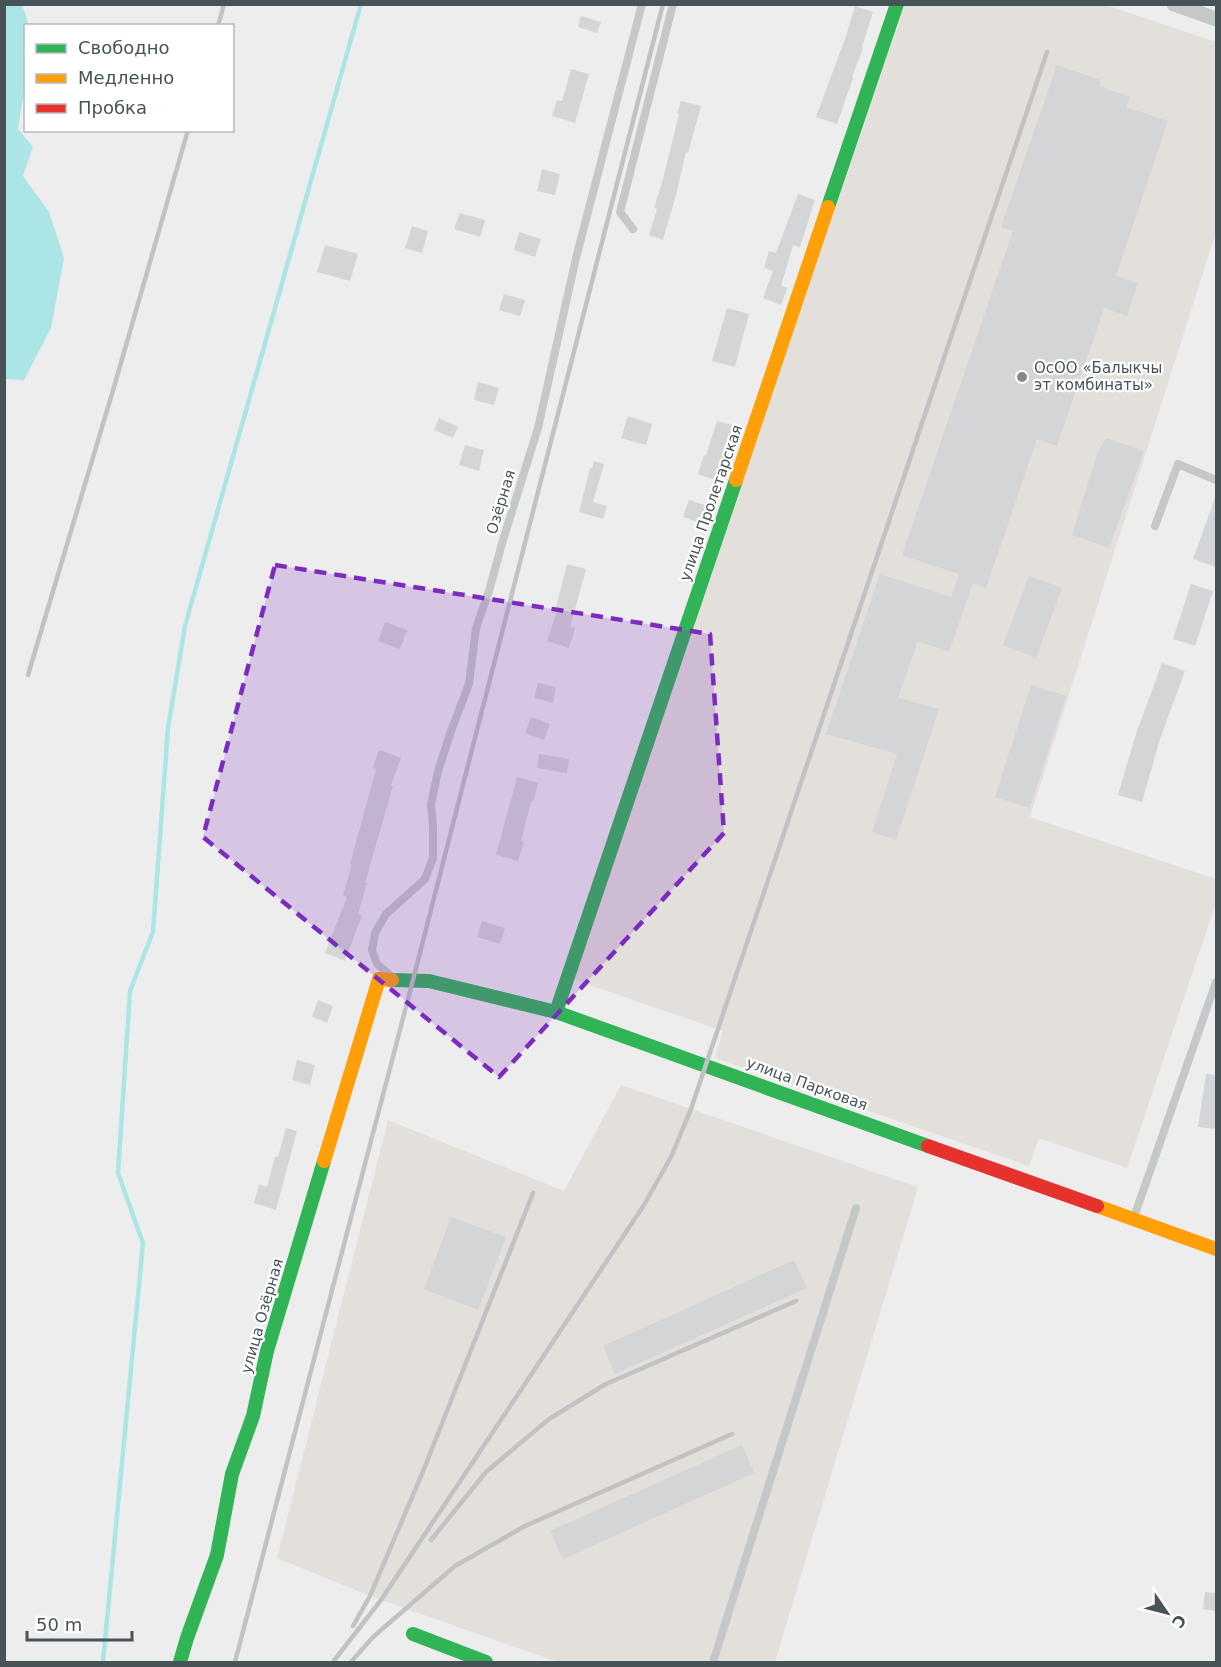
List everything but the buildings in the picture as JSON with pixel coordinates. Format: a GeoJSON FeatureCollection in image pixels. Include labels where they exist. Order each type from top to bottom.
{"type":"FeatureCollection","features":[{"type":"Feature","properties":{"kind":"street","name":"улица Пролетарская"},"geometry":{"type":"LineString","coordinates":[[556,1012],[897,4]]}},
{"type":"Feature","properties":{"kind":"street"},"geometry":{"type":"LineString","coordinates":[[1174,4],[1216,19]]}},
{"type":"Feature","properties":{"kind":"street","name":"улица Парковая"},"geometry":{"type":"LineString","coordinates":[[379,979],[429,981],[556,1012],[1216,1249]]}},
{"type":"Feature","properties":{"kind":"street","name":"улица Озёрная"},"geometry":{"type":"LineString","coordinates":[[180,1662],[217,1555],[232,1474],[253,1416],[267,1351],[379,979]]}},
{"type":"Feature","properties":{"kind":"street"},"geometry":{"type":"LineString","coordinates":[[413,1634],[486,1662]]}},
{"type":"Feature","properties":{"kind":"lane","name":"Озёрная"},"geometry":{"type":"LineString","coordinates":[[395,980],[377,964],[372,950],[375,933],[386,914],[425,879],[433,858],[431,804],[438,771],[469,684],[476,628],[538,428],[576,258],[642,4]]}},
{"type":"Feature","properties":{"kind":"lane"},"geometry":{"type":"LineString","coordinates":[[633,229],[620,212],[673,4]]}},
{"type":"Feature","properties":{"kind":"lane"},"geometry":{"type":"LineString","coordinates":[[1155,526],[1178,464],[1216,480]]}},
{"type":"Feature","properties":{"kind":"lane"},"geometry":{"type":"LineString","coordinates":[[1133,1219],[1216,982]]}},
{"type":"Feature","properties":{"kind":"lane"},"geometry":{"type":"LineString","coordinates":[[713,1662],[856,1208]]}},
{"type":"Feature","properties":{"kind":"highlighted area"},"geometry":{"type":"Polygon","coordinates":[[[275,565],[710,634],[724,833],[499,1077],[203,837],[275,565]]]}},
{"type":"Feature","properties":{"kind":"shaded area"},"geometry":{"type":"Polygon","coordinates":[[[905,5],[1106,5],[1216,42],[1216,232],[1030,817],[1216,879],[1216,903],[1127,1168],[1039,1138],[1029,1166],[715,1058],[723,1031],[572,979],[905,5]]]}},
{"type":"Feature","properties":{"kind":"shaded area"},"geometry":{"type":"Polygon","coordinates":[[[621,1085],[918,1187],[775,1662],[558,1662],[370,1596],[277,1558],[388,1120],[564,1191],[621,1085]]]}},
{"type":"Feature","properties":{"kind":"water"},"geometry":{"type":"Polygon","coordinates":[[[4,5],[22,5],[28,24],[24,24],[24,90],[18,129],[33,147],[23,176],[49,212],[64,258],[51,328],[24,380],[5,379],[4,5]]]}},
{"type":"Feature","properties":{"kind":"waterway"},"geometry":{"type":"LineString","coordinates":[[103,1662],[143,1243],[118,1173],[130,991],[153,932],[168,728],[185,626],[361,4]]}},
{"type":"Feature","properties":{"kind":"railway"},"geometry":{"type":"LineString","coordinates":[[219,24],[224,4]]}},
{"type":"Feature","properties":{"kind":"railway"},"geometry":{"type":"LineString","coordinates":[[235,1662],[413,980],[663,4]]}},
{"type":"Feature","properties":{"kind":"railway"},"geometry":{"type":"LineString","coordinates":[[333,1662],[381,1600],[644,1205],[671,1157],[691,1109],[1047,52]]}},
{"type":"Feature","properties":{"kind":"railway"},"geometry":{"type":"LineString","coordinates":[[28,675],[187,132]]}},
{"type":"Feature","properties":{"kind":"railway"},"geometry":{"type":"LineString","coordinates":[[353,1626],[370,1596],[424,1469],[533,1193]]}},
{"type":"Feature","properties":{"kind":"railway"},"geometry":{"type":"LineString","coordinates":[[431,1540],[486,1472],[549,1419],[606,1384],[796,1301]]}},
{"type":"Feature","properties":{"kind":"railway"},"geometry":{"type":"LineString","coordinates":[[351,1662],[373,1637],[455,1566],[525,1526],[732,1434]]}},
{"type":"Feature","properties":{"kind":"traffic: fast"},"geometry":{"type":"LineString","coordinates":[[828,207],[897,4]]}},
{"type":"Feature","properties":{"kind":"traffic: fast"},"geometry":{"type":"LineString","coordinates":[[556,1012],[736,480]]}},
{"type":"Feature","properties":{"kind":"traffic: fast"},"geometry":{"type":"LineString","coordinates":[[392,980],[429,981],[556,1012],[928,1146]]}},
{"type":"Feature","properties":{"kind":"traffic: fast"},"geometry":{"type":"LineString","coordinates":[[180,1662],[217,1555],[232,1474],[253,1416],[267,1351],[324,1161]]}},
{"type":"Feature","properties":{"kind":"traffic: fast"},"geometry":{"type":"LineString","coordinates":[[413,1634],[486,1662]]}},
{"type":"Feature","properties":{"kind":"traffic: slow"},"geometry":{"type":"LineString","coordinates":[[736,480],[828,207]]}},
{"type":"Feature","properties":{"kind":"traffic: slow"},"geometry":{"type":"LineString","coordinates":[[324,1161],[379,979],[392,980]]}},
{"type":"Feature","properties":{"kind":"traffic: slow"},"geometry":{"type":"LineString","coordinates":[[1097,1206],[1216,1249]]}},
{"type":"Feature","properties":{"kind":"traffic: jam"},"geometry":{"type":"LineString","coordinates":[[928,1146],[1097,1206]]}},
{"type":"Feature","properties":{"kind":"place","name":"ОсОО «Балыкчы эт комбинаты»"},"geometry":{"type":"Point","coordinates":[1022,377]}}]}
